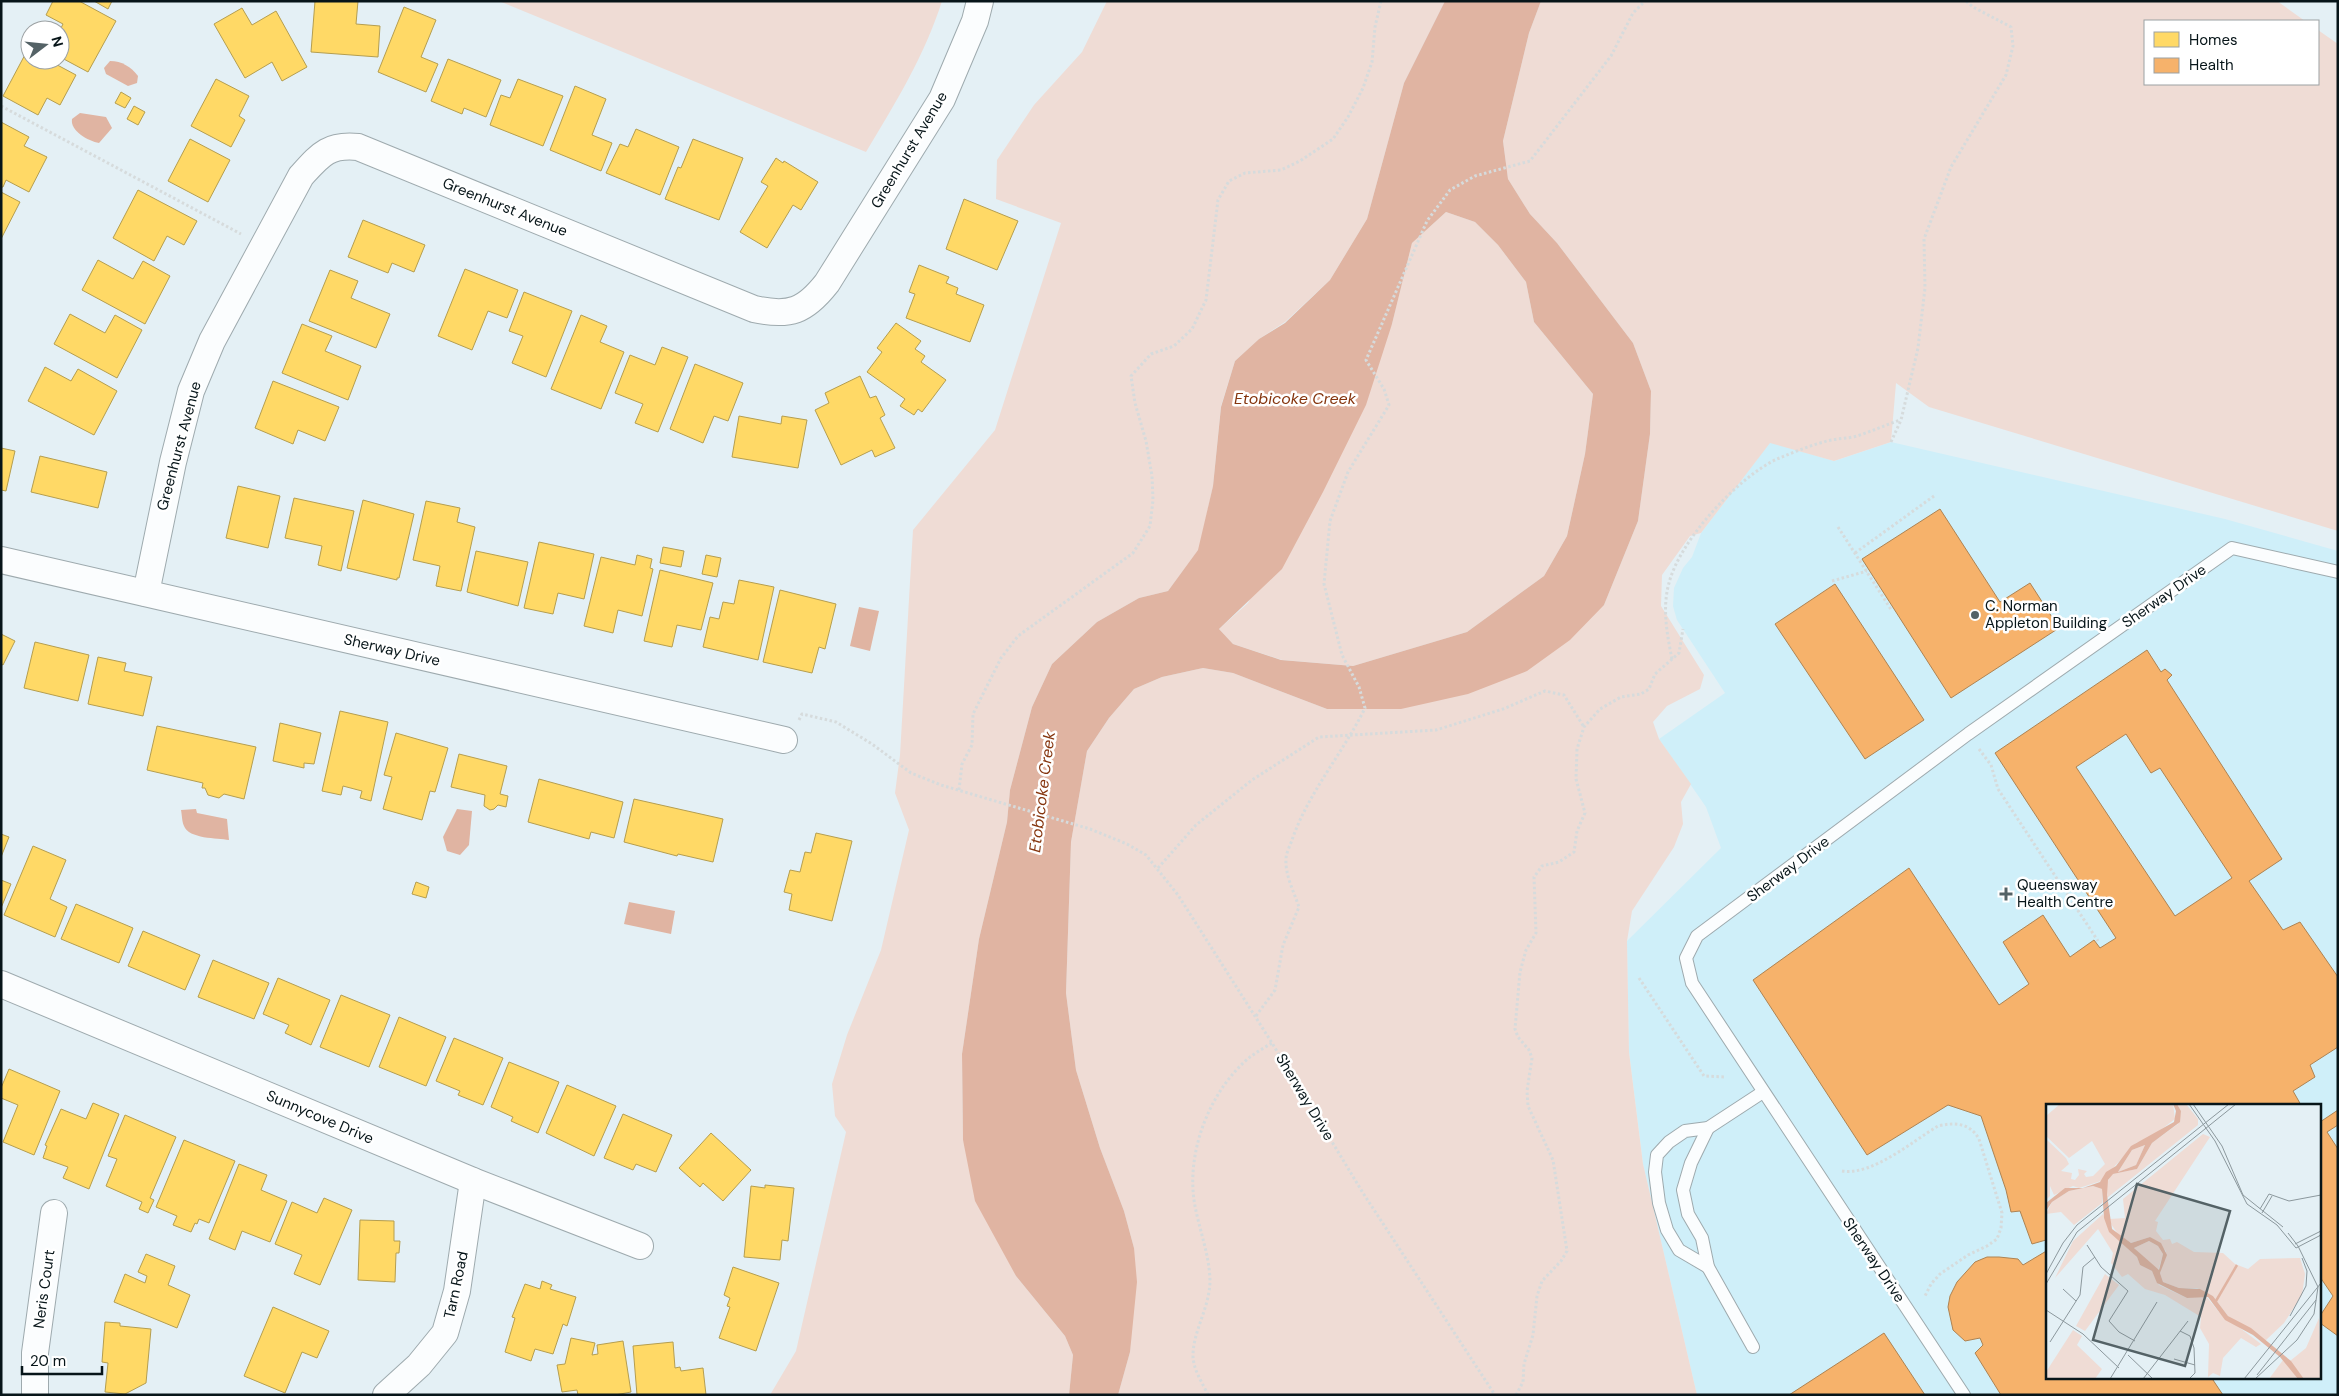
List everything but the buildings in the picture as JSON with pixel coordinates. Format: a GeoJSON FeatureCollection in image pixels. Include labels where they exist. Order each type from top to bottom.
{"type":"FeatureCollection","features":[{"type":"Feature","properties":{"kind":"street","name":"Greenhurst Avenue"},"geometry":{"type":"LineString","coordinates":[[146,593],[169,480],[191,391],[212,341],[301,176],[318,156],[331,148],[344,146],[358,147],[754,309],[775,313],[803,307],[814,299],[827,283],[942,99],[975,21],[980,1]]}},
{"type":"Feature","properties":{"kind":"street","name":"Sherway Drive"},"geometry":{"type":"LineString","coordinates":[[1,560],[784,740]]}},
{"type":"Feature","properties":{"kind":"street","name":"Sunnycove Drive"},"geometry":{"type":"LineString","coordinates":[[1,984],[473,1181],[640,1246]]}},
{"type":"Feature","properties":{"kind":"street","name":"Tarn Road"},"geometry":{"type":"LineString","coordinates":[[386,1395],[419,1365],[445,1333],[457,1290],[473,1181]]}},
{"type":"Feature","properties":{"kind":"street","name":"Neris Court"},"geometry":{"type":"LineString","coordinates":[[35,1395],[36,1353],[54,1213]]}},
{"type":"Feature","properties":{"kind":"lane","name":"Sherway Drive"},"geometry":{"type":"LineString","coordinates":[[1964,1395],[1692,983],[1686,958],[1697,936],[1968,734],[2232,548],[2338,572]]}},
{"type":"Feature","properties":{"kind":"lane"},"geometry":{"type":"LineString","coordinates":[[1708,1267],[1679,1250],[1667,1230],[1659,1203],[1655,1172],[1657,1155],[1669,1142],[1685,1131],[1708,1128],[1763,1092]]}},
{"type":"Feature","properties":{"kind":"lane"},"geometry":{"type":"LineString","coordinates":[[1708,1128],[1692,1163],[1683,1190],[1688,1214],[1702,1238],[1708,1267],[1753,1347]]}},
{"type":"Feature","properties":{"kind":"path"},"geometry":{"type":"LineString","coordinates":[[959,790],[962,764],[972,745],[973,714],[1001,658],[1018,636],[1133,552],[1150,526],[1153,500],[1152,476],[1146,441],[1135,403],[1132,376],[1151,354],[1174,346],[1192,329],[1206,300],[1218,200],[1229,181],[1246,173],[1281,170],[1300,161],[1333,139],[1348,117],[1363,88],[1372,62],[1374,27],[1380,1]]}},
{"type":"Feature","properties":{"kind":"path"},"geometry":{"type":"LineString","coordinates":[[1256,1016],[1275,990],[1283,945],[1299,907],[1288,876],[1286,857],[1296,827],[1335,759],[1352,734],[1365,708],[1359,688],[1342,655],[1324,584],[1330,521],[1348,472],[1389,405],[1384,389],[1366,360],[1427,221],[1450,190],[1475,176],[1530,161],[1611,56],[1633,13],[1645,1]]}},
{"type":"Feature","properties":{"kind":"path"},"geometry":{"type":"LineString","coordinates":[[1891,442],[1901,420],[1918,348],[1925,288],[1924,240],[1951,167],[2006,75],[2013,46],[2010,27],[1973,8],[1966,1]]}},
{"type":"Feature","properties":{"kind":"path"},"geometry":{"type":"LineString","coordinates":[[1,106],[264,246]]}},
{"type":"Feature","properties":{"kind":"path"},"geometry":{"type":"LineString","coordinates":[[1672,659],[1667,633],[1666,601],[1669,582],[1683,552],[1710,515],[1746,478],[1776,460],[1825,441],[1856,436],[1901,420]]}},
{"type":"Feature","properties":{"kind":"path"},"geometry":{"type":"LineString","coordinates":[[1854,553],[1934,496]]}},
{"type":"Feature","properties":{"kind":"path"},"geometry":{"type":"LineString","coordinates":[[1838,527],[1892,611]]}},
{"type":"Feature","properties":{"kind":"path"},"geometry":{"type":"LineString","coordinates":[[1832,581],[1867,571]]}},
{"type":"Feature","properties":{"kind":"path"},"geometry":{"type":"LineString","coordinates":[[1516,1395],[1523,1382],[1524,1364],[1533,1335],[1537,1296],[1542,1281],[1561,1261],[1567,1250],[1553,1160],[1528,1106],[1527,1091],[1532,1058],[1515,1029],[1520,972],[1526,950],[1536,933],[1534,877],[1542,866],[1559,862],[1574,852],[1577,830],[1585,813],[1576,779],[1577,749],[1584,727],[1600,709],[1621,697],[1641,694],[1649,689],[1655,674],[1679,653],[1683,629]]}},
{"type":"Feature","properties":{"kind":"path"},"geometry":{"type":"LineString","coordinates":[[1158,868],[1196,825],[1252,780],[1319,737],[1436,730],[1502,709],[1545,691],[1564,695],[1584,727]]}},
{"type":"Feature","properties":{"kind":"path","name":"Sherway Drive"},"geometry":{"type":"LineString","coordinates":[[784,740],[802,714],[836,722],[872,744],[911,773],[959,790],[1090,829],[1127,844],[1146,855],[1178,895],[1256,1016],[1363,1193],[1495,1395]]}},
{"type":"Feature","properties":{"kind":"path"},"geometry":{"type":"LineString","coordinates":[[1968,734],[1991,765],[1998,789],[2098,941]]}},
{"type":"Feature","properties":{"kind":"path"},"geometry":{"type":"LineString","coordinates":[[1640,978],[1704,1076],[1725,1077]]}},
{"type":"Feature","properties":{"kind":"path"},"geometry":{"type":"LineString","coordinates":[[1208,1395],[1193,1358],[1195,1340],[1208,1302],[1210,1281],[1194,1198],[1194,1165],[1204,1123],[1220,1092],[1244,1063],[1272,1043]]}},
{"type":"Feature","properties":{"kind":"path"},"geometry":{"type":"LineString","coordinates":[[1842,1171],[1849,1172],[1870,1168],[1938,1126],[1949,1123],[1963,1124],[1974,1130],[1979,1139],[2002,1213],[2001,1228],[1997,1239],[1968,1255],[1940,1274],[1930,1284],[1925,1296]]}},
{"type":"Feature","properties":{"kind":"shaded area"},"geometry":{"type":"Polygon","coordinates":[[[499,1],[942,1],[918,60],[866,152],[499,1]]]}},
{"type":"Feature","properties":{"kind":"shaded area"},"geometry":{"type":"Polygon","coordinates":[[[1107,1],[1445,1],[1404,83],[1367,219],[1330,280],[1285,322],[1259,339],[1235,361],[1221,406],[1213,486],[1199,549],[1168,591],[1139,598],[1097,622],[1052,664],[1032,707],[1010,790],[1007,822],[979,939],[962,1054],[963,1140],[1016,1276],[1065,1336],[1073,1355],[1069,1395],[770,1395],[796,1351],[846,1132],[835,1116],[832,1084],[847,1035],[881,950],[909,830],[895,793],[900,755],[913,530],[995,430],[1061,223],[996,199],[997,160],[1034,105],[1082,52],[1107,1]]]}},
{"type":"Feature","properties":{"kind":"shaded area"},"geometry":{"type":"Polygon","coordinates":[[[1541,1],[2277,1],[2304,20],[2144,20],[2144,85],[2319,85],[2319,31],[2338,44],[2338,531],[1929,407],[1896,383],[1891,442],[1834,461],[1770,443],[1701,533],[1690,536],[1662,575],[1661,606],[1704,675],[1700,689],[1667,706],[1653,722],[1659,739],[1691,784],[1681,802],[1683,824],[1674,847],[1632,911],[1627,941],[1629,1052],[1643,1164],[1697,1395],[1118,1395],[1130,1352],[1134,1248],[1124,1211],[1100,1148],[1076,1070],[1066,993],[1071,842],[1087,751],[1109,718],[1134,689],[1162,677],[1203,668],[1233,673],[1327,709],[1604,605],[1638,521],[1650,434],[1651,391],[1633,343],[1557,243],[1530,214],[1508,179],[1503,141],[1529,33],[1541,1]]]}},
{"type":"Feature","properties":{"kind":"shaded area"},"geometry":{"type":"Polygon","coordinates":[[[1446,212],[1475,222],[1498,245],[1526,282],[1534,322],[1593,394],[1585,454],[1567,536],[1544,576],[1467,632],[1353,666],[1282,660],[1233,644],[1219,629],[1248,603],[1392,324],[1412,243],[1446,212]]]}},
{"type":"Feature","properties":{"kind":"shaded area","name":"Queensway Health Centre"},"geometry":{"type":"Polygon","coordinates":[[[1770,442],[1834,461],[1891,442],[2225,519],[2338,551],[2338,1395],[1697,1395],[1643,1164],[1629,1052],[1627,941],[1721,848],[1706,807],[1659,739],[1725,693],[1677,620],[1673,606],[1674,588],[1683,568],[1692,557],[1701,533],[1770,442]]]}},
{"type":"Feature","properties":{"kind":"water","name":"Etobicoke Creek"},"geometry":{"type":"Polygon","coordinates":[[[1445,1],[1541,1],[1529,33],[1503,141],[1508,179],[1530,214],[1557,243],[1633,343],[1651,391],[1650,434],[1638,521],[1604,605],[1570,640],[1527,671],[1468,694],[1401,709],[1327,709],[1233,673],[1203,668],[1162,677],[1134,689],[1109,718],[1087,751],[1071,842],[1066,993],[1076,1070],[1100,1148],[1124,1211],[1134,1248],[1137,1282],[1130,1352],[1118,1395],[1069,1395],[1073,1355],[1065,1336],[1016,1276],[975,1201],[963,1140],[962,1054],[979,939],[1007,822],[1010,790],[1032,707],[1052,664],[1097,622],[1139,598],[1168,591],[1198,550],[1213,486],[1221,407],[1235,361],[1259,339],[1285,323],[1330,280],[1367,219],[1404,83],[1445,1]],[[1446,212],[1412,243],[1392,324],[1366,405],[1282,569],[1219,629],[1233,644],[1281,660],[1353,666],[1467,632],[1544,576],[1567,536],[1585,454],[1593,394],[1534,322],[1526,282],[1498,245],[1475,222],[1446,212]]]}},
{"type":"Feature","properties":{"kind":"water"},"geometry":{"type":"Polygon","coordinates":[[[110,61],[122,63],[129,67],[138,76],[137,83],[128,86],[106,74],[104,68],[110,61]]]}},
{"type":"Feature","properties":{"kind":"water"},"geometry":{"type":"Polygon","coordinates":[[[80,113],[106,117],[112,128],[99,143],[85,138],[74,128],[72,119],[80,113]]]}},
{"type":"Feature","properties":{"kind":"water"},"geometry":{"type":"Polygon","coordinates":[[[859,607],[879,611],[870,651],[850,646],[859,607]]]}},
{"type":"Feature","properties":{"kind":"water"},"geometry":{"type":"Polygon","coordinates":[[[196,809],[197,813],[227,819],[229,840],[197,836],[187,830],[183,824],[181,810],[196,809]]]}},
{"type":"Feature","properties":{"kind":"water"},"geometry":{"type":"Polygon","coordinates":[[[457,809],[472,811],[469,845],[460,855],[447,851],[443,837],[457,809]]]}},
{"type":"Feature","properties":{"kind":"water"},"geometry":{"type":"Polygon","coordinates":[[[629,902],[675,911],[671,934],[624,924],[629,902]]]}},
{"type":"Feature","properties":{"kind":"place","name":"C. Norman Appleton Building"},"geometry":{"type":"Point","coordinates":[1975,615]}},
{"type":"Feature","properties":{"kind":"place","name":"Queensway Health Centre"},"geometry":{"type":"Point","coordinates":[2006,894]}}]}
